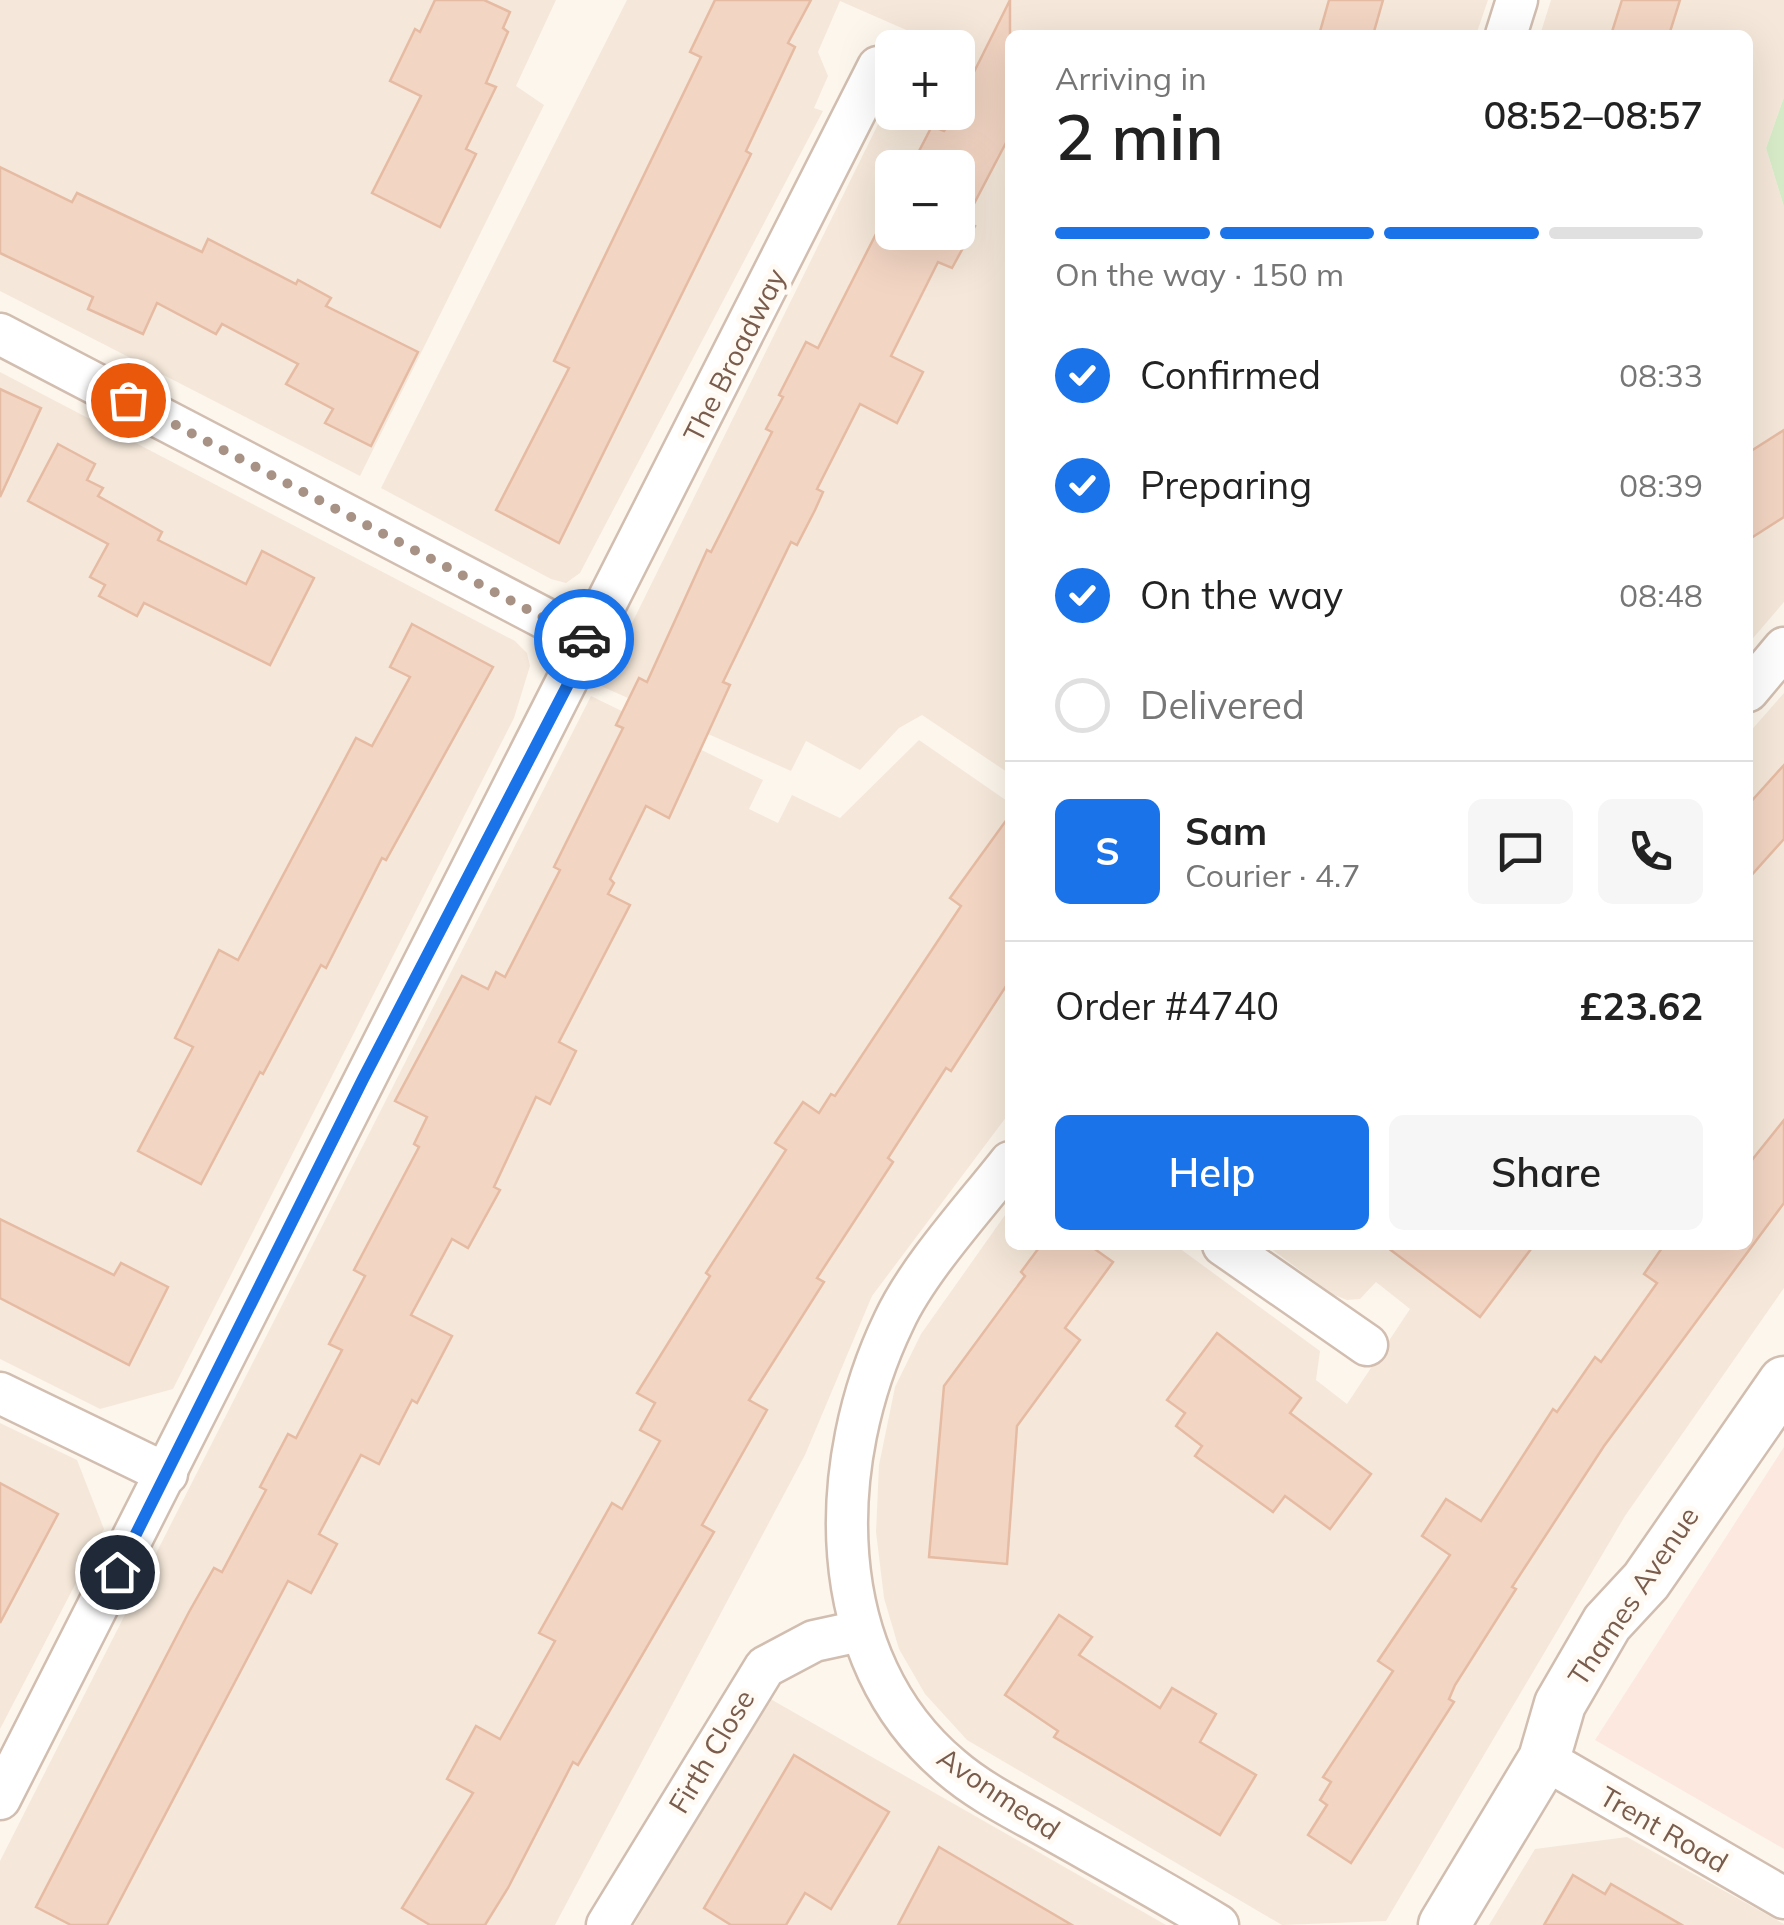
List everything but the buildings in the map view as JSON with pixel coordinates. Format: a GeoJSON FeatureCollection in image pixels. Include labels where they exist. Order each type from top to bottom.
{"type":"FeatureCollection","features":[{"type":"Feature","properties":{"kind":"street"},"geometry":{"type":"LineString","coordinates":[[1508,30],[1517,0]]}},
{"type":"Feature","properties":{"kind":"street","name":"The Broadway"},"geometry":{"type":"LineString","coordinates":[[0,1799],[363,1079],[590,642],[875,73]]}},
{"type":"Feature","properties":{"kind":"street"},"geometry":{"type":"LineString","coordinates":[[0,334],[590,642]]}},
{"type":"Feature","properties":{"kind":"street"},"geometry":{"type":"LineString","coordinates":[[1753,684],[1784,648]]}},
{"type":"Feature","properties":{"kind":"street","name":"Avonmead"},"geometry":{"type":"LineString","coordinates":[[1005,1169],[896,1317],[870,1376],[853,1437],[847,1546],[860,1630],[872,1666],[890,1698],[952,1768],[1218,1925]]}},
{"type":"Feature","properties":{"kind":"street"},"geometry":{"type":"LineString","coordinates":[[1230,1250],[1367,1345]]}},
{"type":"Feature","properties":{"kind":"street","name":"Thames Avenue"},"geometry":{"type":"LineString","coordinates":[[1444,1925],[1544,1759],[1560,1704],[1608,1623],[1646,1581],[1784,1382]]}},
{"type":"Feature","properties":{"kind":"street"},"geometry":{"type":"LineString","coordinates":[[0,1393],[167,1474]]}},
{"type":"Feature","properties":{"kind":"street","name":"Firth Close"},"geometry":{"type":"LineString","coordinates":[[607,1925],[765,1667],[814,1641],[860,1630]]}},
{"type":"Feature","properties":{"kind":"street","name":"Trent Road"},"geometry":{"type":"LineString","coordinates":[[1544,1759],[1784,1898]]}},
{"type":"Feature","properties":{"kind":"shaded area"},"geometry":{"type":"Polygon","coordinates":[[[0,0],[556,0],[516,86],[544,105],[360,476],[0,291],[0,0]]]}},
{"type":"Feature","properties":{"kind":"shaded area"},"geometry":{"type":"Polygon","coordinates":[[[627,0],[1488,0],[1478,30],[1005,30],[1005,771],[922,715],[899,728],[860,770],[806,741],[791,771],[601,686],[875,130],[975,130],[975,30],[906,30],[840,1],[818,52],[828,76],[814,108],[823,111],[580,573],[566,583],[551,579],[381,488],[627,0]]]}},
{"type":"Feature","properties":{"kind":"shaded area"},"geometry":{"type":"Polygon","coordinates":[[[1551,0],[1784,0],[1784,97],[1766,148],[1784,207],[1784,602],[1753,638],[1753,30],[1542,30],[1551,0]]]}},
{"type":"Feature","properties":{"kind":"shaded area"},"geometry":{"type":"Polygon","coordinates":[[[0,372],[515,641],[527,653],[530,666],[514,718],[173,1389],[100,1409],[0,1359],[0,372]]]}},
{"type":"Feature","properties":{"kind":"shaded area"},"geometry":{"type":"Polygon","coordinates":[[[1784,693],[1784,1288],[1625,1516],[1386,1921],[1282,1925],[967,1740],[925,1694],[899,1649],[884,1598],[876,1532],[879,1465],[895,1387],[921,1334],[1005,1215],[1005,1250],[1182,1250],[1320,1351],[1316,1380],[1347,1404],[1410,1309],[1376,1282],[1360,1299],[1347,1300],[1332,1294],[1273,1250],[1753,1250],[1753,728],[1784,693]]]}},
{"type":"Feature","properties":{"kind":"shaded area"},"geometry":{"type":"Polygon","coordinates":[[[591,696],[763,780],[749,809],[778,823],[792,795],[840,818],[919,740],[1005,800],[1005,1119],[872,1296],[805,1455],[555,1925],[0,1925],[0,1861],[591,696]]]}},
{"type":"Feature","properties":{"kind":"shaded area"},"geometry":{"type":"Polygon","coordinates":[[[0,1423],[77,1460],[104,1529],[0,1729],[0,1423]]]}},
{"type":"Feature","properties":{"kind":"shaded area"},"geometry":{"type":"Polygon","coordinates":[[[1784,1447],[1784,1849],[1595,1740],[1784,1447]]]}},
{"type":"Feature","properties":{"kind":"shaded area"},"geometry":{"type":"Polygon","coordinates":[[[767,1697],[1166,1925],[634,1925],[767,1697]]]}},
{"type":"Feature","properties":{"kind":"shaded area"},"geometry":{"type":"Polygon","coordinates":[[[1627,1837],[1784,1925],[1489,1925],[1535,1849],[1627,1837]]]}},
{"type":"Feature","properties":{"kind":"green space"},"geometry":{"type":"Polygon","coordinates":[[[1784,97],[1784,207],[1766,148],[1784,97]]]}},
{"type":"Feature","properties":{"kind":"way so far"},"geometry":{"type":"LineString","coordinates":[[128,400],[584,639]]}},
{"type":"Feature","properties":{"kind":"route"},"geometry":{"type":"LineString","coordinates":[[117,1572],[363,1079],[590,642],[584,639]]}}]}
